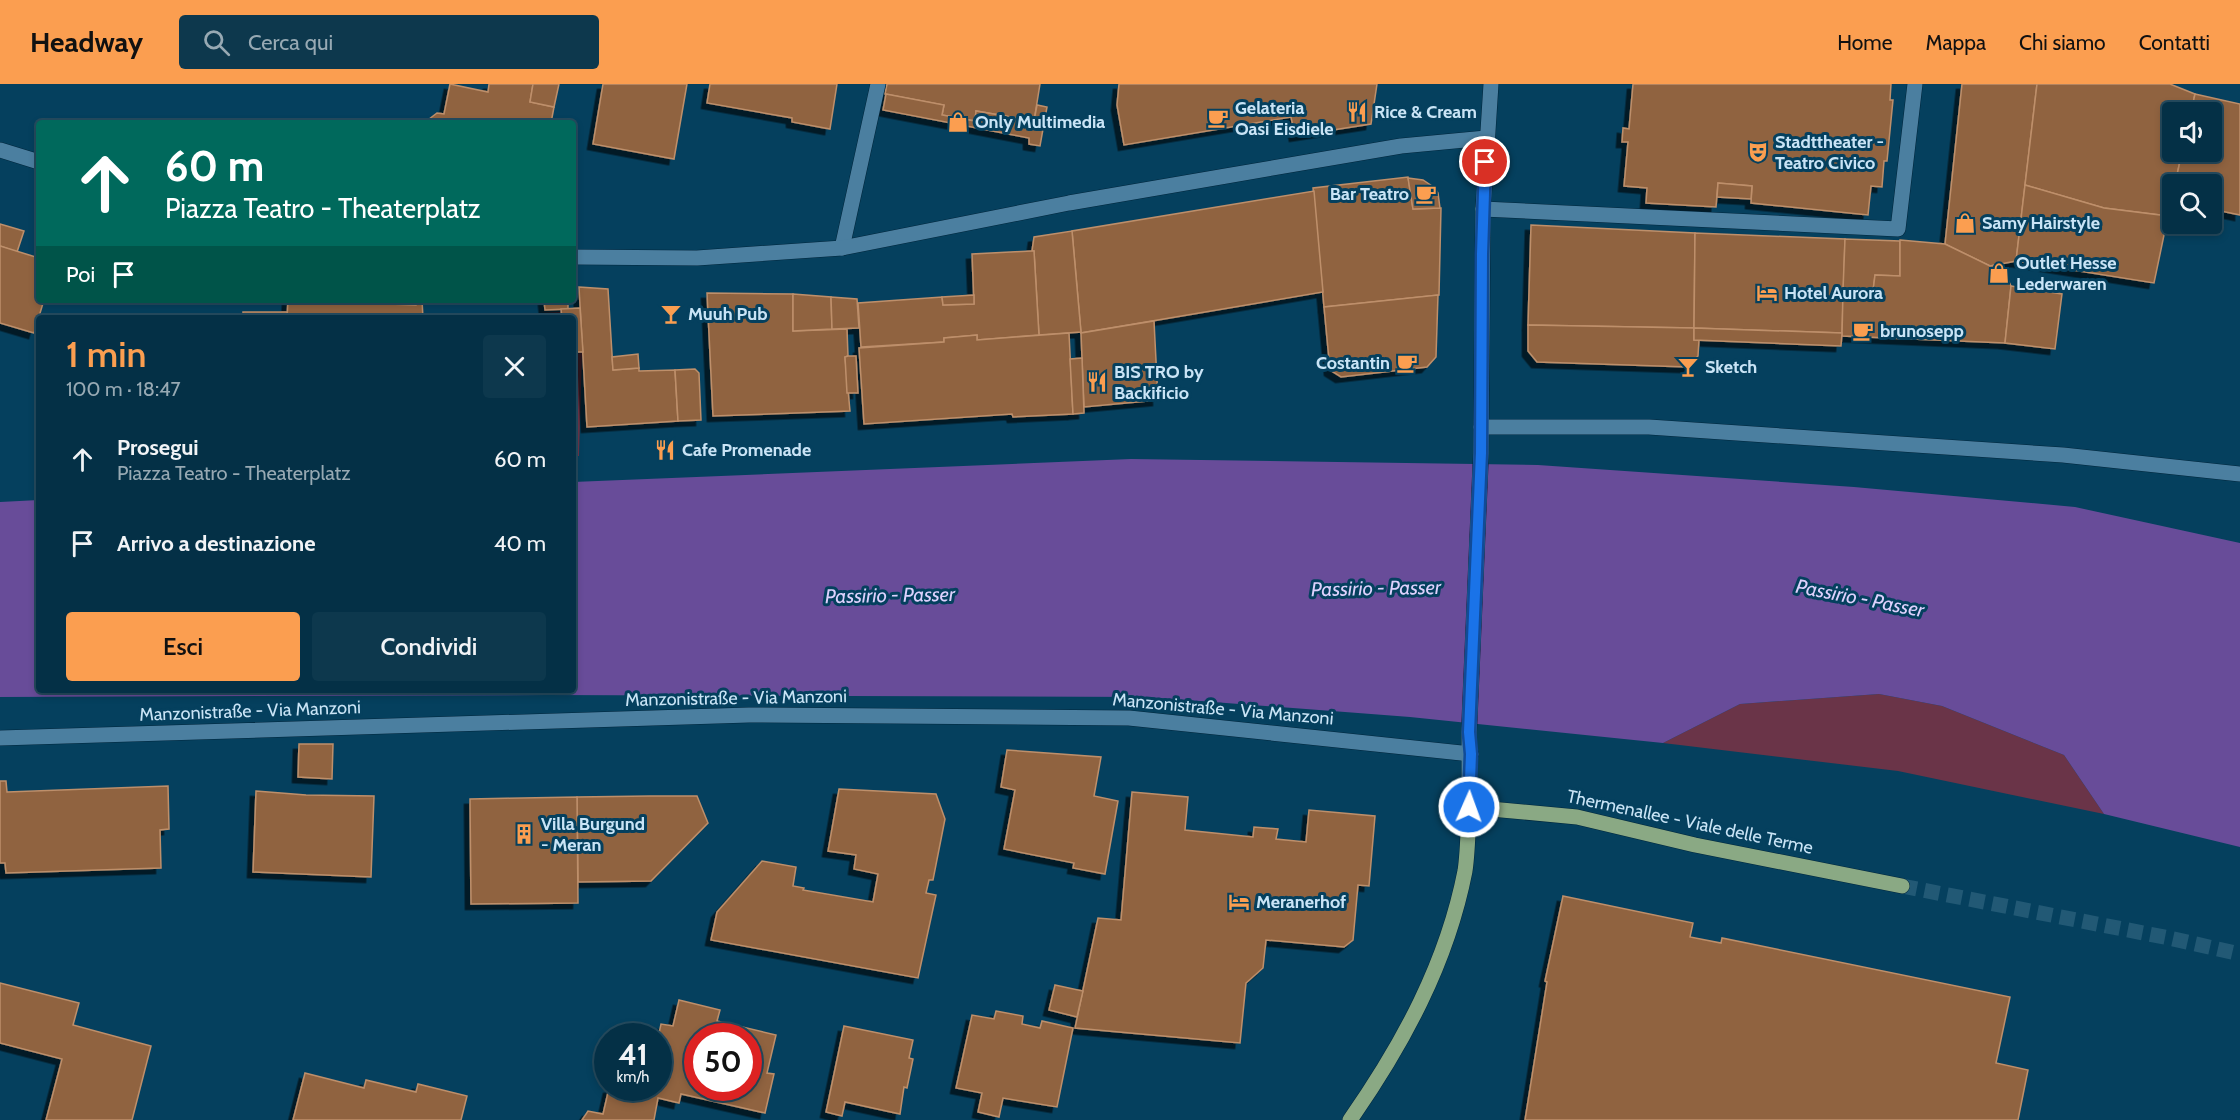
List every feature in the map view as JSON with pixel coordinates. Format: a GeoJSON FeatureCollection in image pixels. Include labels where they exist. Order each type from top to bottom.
{"type":"FeatureCollection","features":[{"type":"Feature","properties":{"kind":"main road","name":"Thermenallee - Viale delle Terme"},"geometry":{"type":"LineString","coordinates":[[1469,807],[1577,817],[1695,845],[1902,886]]}},
{"type":"Feature","properties":{"kind":"main road"},"geometry":{"type":"LineString","coordinates":[[1350,1120],[1371,1090],[1416,1013],[1436,970],[1456,909],[1463,879],[1469,807]]}},
{"type":"Feature","properties":{"kind":"street"},"geometry":{"type":"LineString","coordinates":[[843,248],[878,84]]}},
{"type":"Feature","properties":{"kind":"street"},"geometry":{"type":"LineString","coordinates":[[1469,807],[1471,754],[1469,732],[1481,453],[1483,209],[1491,84]]}},
{"type":"Feature","properties":{"kind":"street"},"geometry":{"type":"LineString","coordinates":[[1483,209],[1898,229],[1916,84]]}},
{"type":"Feature","properties":{"kind":"street"},"geometry":{"type":"LineString","coordinates":[[576,257],[697,258],[843,248],[1069,203],[1391,148],[1486,138]]}},
{"type":"Feature","properties":{"kind":"street"},"geometry":{"type":"LineString","coordinates":[[0,150],[36,161]]}},
{"type":"Feature","properties":{"kind":"street"},"geometry":{"type":"LineString","coordinates":[[1481,427],[1649,427],[2063,456],[2240,474]]}},
{"type":"Feature","properties":{"kind":"street","name":"Manzonistraße - Via Manzoni"},"geometry":{"type":"LineString","coordinates":[[0,738],[749,715],[1128,718],[1471,754]]}},
{"type":"Feature","properties":{"kind":"shaded area"},"geometry":{"type":"Polygon","coordinates":[[[561,312],[561,315],[502,315],[561,312]]]}},
{"type":"Feature","properties":{"kind":"shaded area"},"geometry":{"type":"Polygon","coordinates":[[[582,353],[579,456],[576,456],[576,354],[582,353]]]}},
{"type":"Feature","properties":{"kind":"shaded area"},"geometry":{"type":"Polygon","coordinates":[[[1879,694],[1942,706],[2064,755],[2104,814],[1898,771],[1663,743],[1740,704],[1879,694]]]}},
{"type":"Feature","properties":{"kind":"water","name":"Passirio - Passer"},"geometry":{"type":"Polygon","coordinates":[[[1131,459],[1538,465],[1854,487],[2075,507],[2240,543],[2240,847],[2104,814],[2064,755],[1942,706],[1879,694],[1740,704],[1663,743],[1410,717],[1147,697],[547,695],[0,697],[0,502],[36,500],[36,693],[576,693],[576,482],[1131,459]]]}},
{"type":"Feature","properties":{"kind":"building"},"geometry":{"type":"Polygon","coordinates":[[[450,84],[488,92],[489,84],[533,84],[530,102],[554,107],[552,120],[428,120],[437,113],[444,114],[450,84]]]}},
{"type":"Feature","properties":{"kind":"building"},"geometry":{"type":"Polygon","coordinates":[[[533,84],[559,84],[554,107],[530,102],[533,84]]]}},
{"type":"Feature","properties":{"kind":"building"},"geometry":{"type":"Polygon","coordinates":[[[603,84],[687,84],[674,159],[593,144],[603,84]]]}},
{"type":"Feature","properties":{"kind":"building"},"geometry":{"type":"Polygon","coordinates":[[[710,84],[837,84],[830,129],[792,122],[792,118],[707,103],[710,84]]]}},
{"type":"Feature","properties":{"kind":"building"},"geometry":{"type":"Polygon","coordinates":[[[887,84],[1040,84],[1034,121],[976,111],[975,121],[942,115],[944,105],[885,94],[887,84]]]}},
{"type":"Feature","properties":{"kind":"building"},"geometry":{"type":"Polygon","coordinates":[[[1119,84],[1377,84],[1371,124],[1295,136],[1291,117],[1124,145],[1117,105],[1119,84]]]}},
{"type":"Feature","properties":{"kind":"building","name":"Stadttheater - Teatro Civico"},"geometry":{"type":"Polygon","coordinates":[[[1633,84],[1891,84],[1890,100],[1893,100],[1882,187],[1871,186],[1868,215],[1751,203],[1752,186],[1718,183],[1716,207],[1646,203],[1647,188],[1624,186],[1628,142],[1622,142],[1623,128],[1629,129],[1633,84]]]}},
{"type":"Feature","properties":{"kind":"building"},"geometry":{"type":"Polygon","coordinates":[[[1962,84],[2037,84],[2016,261],[1990,266],[1945,244],[1962,84]]]}},
{"type":"Feature","properties":{"kind":"building"},"geometry":{"type":"Polygon","coordinates":[[[2037,84],[2170,84],[2195,94],[2193,102],[2162,102],[2162,162],[2180,162],[2177,174],[2162,174],[2162,215],[2104,208],[2025,185],[2037,84]]]}},
{"type":"Feature","properties":{"kind":"building"},"geometry":{"type":"Polygon","coordinates":[[[886,94],[944,105],[942,115],[975,121],[976,111],[1034,121],[1037,105],[1047,107],[1040,146],[1029,144],[1029,138],[883,110],[886,94]]]}},
{"type":"Feature","properties":{"kind":"building"},"geometry":{"type":"Polygon","coordinates":[[[2195,94],[2240,104],[2240,215],[2222,211],[2222,174],[2177,174],[2180,162],[2222,162],[2222,102],[2193,102],[2195,94]]]}},
{"type":"Feature","properties":{"kind":"building"},"geometry":{"type":"Polygon","coordinates":[[[1408,177],[1413,209],[1441,208],[1439,295],[1324,307],[1313,188],[1408,177]]]}},
{"type":"Feature","properties":{"kind":"building"},"geometry":{"type":"Polygon","coordinates":[[[1408,178],[1423,180],[1435,188],[1440,208],[1413,209],[1408,178]]]}},
{"type":"Feature","properties":{"kind":"building"},"geometry":{"type":"Polygon","coordinates":[[[1718,183],[1752,186],[1751,199],[1717,197],[1718,183]]]}},
{"type":"Feature","properties":{"kind":"building"},"geometry":{"type":"Polygon","coordinates":[[[2025,185],[2104,208],[2162,215],[2162,234],[2164,234],[2154,283],[2016,261],[2025,185]]]}},
{"type":"Feature","properties":{"kind":"building"},"geometry":{"type":"Polygon","coordinates":[[[1314,191],[1323,292],[1081,333],[1072,231],[1314,191]]]}},
{"type":"Feature","properties":{"kind":"building"},"geometry":{"type":"Polygon","coordinates":[[[0,224],[24,231],[17,252],[0,246],[0,224]]]}},
{"type":"Feature","properties":{"kind":"building"},"geometry":{"type":"Polygon","coordinates":[[[1531,225],[1695,233],[1694,328],[1528,325],[1531,225]]]}},
{"type":"Feature","properties":{"kind":"building"},"geometry":{"type":"Polygon","coordinates":[[[1072,231],[1081,332],[1039,335],[1034,251],[1032,251],[1034,237],[1072,231]]]}},
{"type":"Feature","properties":{"kind":"building"},"geometry":{"type":"Polygon","coordinates":[[[1695,233],[1845,239],[1842,333],[1694,328],[1695,233]]]}},
{"type":"Feature","properties":{"kind":"building"},"geometry":{"type":"Polygon","coordinates":[[[1845,239],[1900,241],[1900,276],[1875,275],[1873,291],[1843,290],[1845,239]]]}},
{"type":"Feature","properties":{"kind":"building"},"geometry":{"type":"Polygon","coordinates":[[[1900,240],[1945,244],[1990,266],[2001,264],[2011,286],[2005,343],[1842,336],[1843,290],[1873,291],[1875,275],[1900,276],[1900,240]]]}},
{"type":"Feature","properties":{"kind":"building"},"geometry":{"type":"Polygon","coordinates":[[[0,246],[36,257],[36,303],[43,303],[39,315],[36,315],[34,333],[0,323],[0,246]]]}},
{"type":"Feature","properties":{"kind":"building"},"geometry":{"type":"Polygon","coordinates":[[[1034,251],[1039,335],[977,340],[977,335],[944,338],[944,342],[861,347],[858,303],[942,297],[943,305],[974,304],[972,254],[1034,251]]]}},
{"type":"Feature","properties":{"kind":"building"},"geometry":{"type":"Polygon","coordinates":[[[2011,286],[2062,294],[2055,349],[2005,343],[2011,286]]]}},
{"type":"Feature","properties":{"kind":"building"},"geometry":{"type":"Polygon","coordinates":[[[579,287],[608,289],[613,370],[639,368],[639,371],[675,370],[678,421],[587,427],[579,287]]]}},
{"type":"Feature","properties":{"kind":"building"},"geometry":{"type":"Polygon","coordinates":[[[707,293],[793,294],[793,331],[847,329],[848,356],[845,357],[850,411],[713,416],[707,293]]]}},
{"type":"Feature","properties":{"kind":"building"},"geometry":{"type":"Polygon","coordinates":[[[793,294],[831,297],[832,329],[793,331],[793,294]]]}},
{"type":"Feature","properties":{"kind":"building"},"geometry":{"type":"Polygon","coordinates":[[[974,295],[974,304],[943,305],[942,297],[974,295]]]}},
{"type":"Feature","properties":{"kind":"building"},"geometry":{"type":"Polygon","coordinates":[[[1438,295],[1436,357],[1427,367],[1341,377],[1330,370],[1324,307],[1438,295]]]}},
{"type":"Feature","properties":{"kind":"building"},"geometry":{"type":"Polygon","coordinates":[[[831,297],[857,299],[859,328],[832,329],[831,297]]]}},
{"type":"Feature","properties":{"kind":"building"},"geometry":{"type":"Polygon","coordinates":[[[288,303],[416,305],[422,303],[423,315],[287,315],[288,303]]]}},
{"type":"Feature","properties":{"kind":"building"},"geometry":{"type":"Polygon","coordinates":[[[544,303],[568,303],[568,309],[545,310],[544,303]]]}},
{"type":"Feature","properties":{"kind":"building"},"geometry":{"type":"Polygon","coordinates":[[[580,308],[583,352],[576,352],[576,315],[562,315],[561,309],[580,308]]]}},
{"type":"Feature","properties":{"kind":"building"},"geometry":{"type":"Polygon","coordinates":[[[243,312],[287,312],[287,315],[243,315],[243,312]]]}},
{"type":"Feature","properties":{"kind":"building"},"geometry":{"type":"Polygon","coordinates":[[[1154,321],[1158,400],[1084,407],[1081,333],[1154,321]]]}},
{"type":"Feature","properties":{"kind":"building"},"geometry":{"type":"Polygon","coordinates":[[[1528,325],[1694,328],[1694,340],[1699,340],[1698,356],[1688,367],[1537,362],[1528,351],[1528,325]]]}},
{"type":"Feature","properties":{"kind":"building"},"geometry":{"type":"Polygon","coordinates":[[[1694,328],[1842,333],[1841,346],[1694,340],[1694,328]]]}},
{"type":"Feature","properties":{"kind":"building"},"geometry":{"type":"Polygon","coordinates":[[[1069,333],[1073,414],[1013,417],[1012,414],[864,424],[859,348],[944,342],[944,338],[977,335],[977,340],[1069,333]]]}},
{"type":"Feature","properties":{"kind":"building"},"geometry":{"type":"Polygon","coordinates":[[[638,354],[639,368],[613,370],[612,357],[638,354]]]}},
{"type":"Feature","properties":{"kind":"building"},"geometry":{"type":"Polygon","coordinates":[[[856,356],[858,393],[847,393],[845,357],[856,356]]]}},
{"type":"Feature","properties":{"kind":"building"},"geometry":{"type":"Polygon","coordinates":[[[1082,358],[1084,413],[1073,414],[1070,359],[1082,358]]]}},
{"type":"Feature","properties":{"kind":"building"},"geometry":{"type":"Polygon","coordinates":[[[695,369],[699,373],[701,420],[678,421],[675,370],[695,369]]]}},
{"type":"Feature","properties":{"kind":"building"},"geometry":{"type":"Polygon","coordinates":[[[299,744],[333,744],[332,779],[298,777],[299,744]]]}},
{"type":"Feature","properties":{"kind":"building"},"geometry":{"type":"Polygon","coordinates":[[[1007,750],[1101,757],[1094,796],[1118,801],[1105,874],[1073,868],[1074,863],[1004,849],[1015,790],[1001,787],[1007,750]]]}},
{"type":"Feature","properties":{"kind":"building"},"geometry":{"type":"Polygon","coordinates":[[[0,781],[6,781],[7,792],[168,786],[169,829],[160,830],[161,868],[6,873],[5,863],[0,863],[0,781]]]}},
{"type":"Feature","properties":{"kind":"building"},"geometry":{"type":"Polygon","coordinates":[[[839,789],[936,794],[945,819],[933,880],[929,880],[926,893],[936,895],[918,978],[711,940],[717,912],[762,861],[796,867],[793,886],[804,888],[803,890],[873,902],[878,874],[854,869],[856,855],[828,851],[839,789]]]}},
{"type":"Feature","properties":{"kind":"building"},"geometry":{"type":"Polygon","coordinates":[[[256,791],[306,795],[374,796],[371,877],[253,872],[256,791]]]}},
{"type":"Feature","properties":{"kind":"building","name":"Meranerhof"},"geometry":{"type":"Polygon","coordinates":[[[1132,792],[1188,797],[1185,830],[1253,837],[1254,827],[1278,829],[1276,839],[1306,842],[1309,810],[1375,816],[1369,886],[1358,885],[1353,940],[1344,947],[1266,940],[1263,968],[1246,983],[1240,1043],[1075,1028],[1098,918],[1121,920],[1132,792]]]}},
{"type":"Feature","properties":{"kind":"building"},"geometry":{"type":"Polygon","coordinates":[[[697,796],[708,823],[651,881],[578,882],[577,797],[697,796]]]}},
{"type":"Feature","properties":{"kind":"building","name":"Villa Burgund - Meran"},"geometry":{"type":"Polygon","coordinates":[[[577,797],[578,903],[471,904],[470,799],[577,797]]]}},
{"type":"Feature","properties":{"kind":"building"},"geometry":{"type":"Polygon","coordinates":[[[1563,896],[1693,923],[1690,937],[1721,943],[1722,938],[2010,997],[1996,1063],[2028,1070],[2018,1120],[1525,1120],[1547,982],[1545,981],[1563,896]]]}},
{"type":"Feature","properties":{"kind":"building"},"geometry":{"type":"Polygon","coordinates":[[[0,983],[79,1003],[73,1025],[151,1046],[132,1120],[46,1120],[62,1059],[0,1043],[0,983]]]}},
{"type":"Feature","properties":{"kind":"building"},"geometry":{"type":"Polygon","coordinates":[[[1055,985],[1083,991],[1077,1017],[1049,1010],[1055,985]]]}},
{"type":"Feature","properties":{"kind":"building"},"geometry":{"type":"Polygon","coordinates":[[[679,1000],[720,1010],[717,1021],[725,1023],[684,1023],[684,1095],[681,1094],[679,1103],[671,1101],[672,1026],[679,1000]]]}},
{"type":"Feature","properties":{"kind":"building"},"geometry":{"type":"Polygon","coordinates":[[[996,1011],[1023,1016],[1022,1024],[1040,1028],[1042,1021],[1073,1028],[1057,1107],[1003,1098],[999,1117],[978,1112],[982,1093],[956,1088],[972,1015],[994,1019],[996,1011]]]}},
{"type":"Feature","properties":{"kind":"building"},"geometry":{"type":"Polygon","coordinates":[[[844,1026],[913,1040],[909,1058],[913,1059],[907,1088],[904,1087],[900,1114],[845,1102],[842,1116],[826,1112],[844,1026]]]}},
{"type":"Feature","properties":{"kind":"building"},"geometry":{"type":"Polygon","coordinates":[[[762,1032],[776,1035],[767,1073],[774,1074],[765,1113],[712,1101],[762,1101],[762,1032]]]}},
{"type":"Feature","properties":{"kind":"building"},"geometry":{"type":"Polygon","coordinates":[[[305,1073],[364,1088],[366,1080],[416,1092],[418,1084],[467,1096],[461,1120],[293,1120],[305,1073]]]}},
{"type":"Feature","properties":{"kind":"building"},"geometry":{"type":"Polygon","coordinates":[[[606,1101],[657,1101],[654,1120],[582,1120],[588,1111],[603,1114],[606,1101]]]}},
{"type":"Feature","properties":{"kind":"tunnel"},"geometry":{"type":"LineString","coordinates":[[1902,886],[2240,954]]}},
{"type":"Feature","properties":{"kind":"place","name":"Rice & Cream"},"geometry":{"type":"Point","coordinates":[1357,112]}},
{"type":"Feature","properties":{"kind":"place","name":"Gelateria Oasi Eisdiele"},"geometry":{"type":"Point","coordinates":[1218,118]}},
{"type":"Feature","properties":{"kind":"place","name":"Only Multimedia"},"geometry":{"type":"Point","coordinates":[958,122]}},
{"type":"Feature","properties":{"kind":"place","name":"Stadttheater - Teatro Civico"},"geometry":{"type":"Point","coordinates":[1758,152]}},
{"type":"Feature","properties":{"kind":"place","name":"Bar Teatro"},"geometry":{"type":"Point","coordinates":[1426,194]}},
{"type":"Feature","properties":{"kind":"place","name":"Samy Hairstyle"},"geometry":{"type":"Point","coordinates":[1965,223]}},
{"type":"Feature","properties":{"kind":"place","name":"Outlet Hesse Lederwaren"},"geometry":{"type":"Point","coordinates":[1999,273]}},
{"type":"Feature","properties":{"kind":"place","name":"Hotel Aurora"},"geometry":{"type":"Point","coordinates":[1767,293]}},
{"type":"Feature","properties":{"kind":"place","name":"Muuh Pub"},"geometry":{"type":"Point","coordinates":[671,314]}},
{"type":"Feature","properties":{"kind":"place","name":"brunosepp"},"geometry":{"type":"Point","coordinates":[1863,331]}},
{"type":"Feature","properties":{"kind":"place","name":"Costantin"},"geometry":{"type":"Point","coordinates":[1407,363]}},
{"type":"Feature","properties":{"kind":"place","name":"Sketch"},"geometry":{"type":"Point","coordinates":[1688,367]}},
{"type":"Feature","properties":{"kind":"place","name":"BIS TRO by Backificio"},"geometry":{"type":"Point","coordinates":[1097,382]}},
{"type":"Feature","properties":{"kind":"place","name":"Cafe Promenade"},"geometry":{"type":"Point","coordinates":[665,450]}},
{"type":"Feature","properties":{"kind":"place","name":"Villa Burgund - Meran"},"geometry":{"type":"Point","coordinates":[524,834]}},
{"type":"Feature","properties":{"kind":"place","name":"Meranerhof"},"geometry":{"type":"Point","coordinates":[1239,902]}},
{"type":"Feature","properties":{"kind":"route"},"geometry":{"type":"LineString","coordinates":[[1469,807],[1471,754],[1469,732],[1481,453],[1485,162]]}}]}
